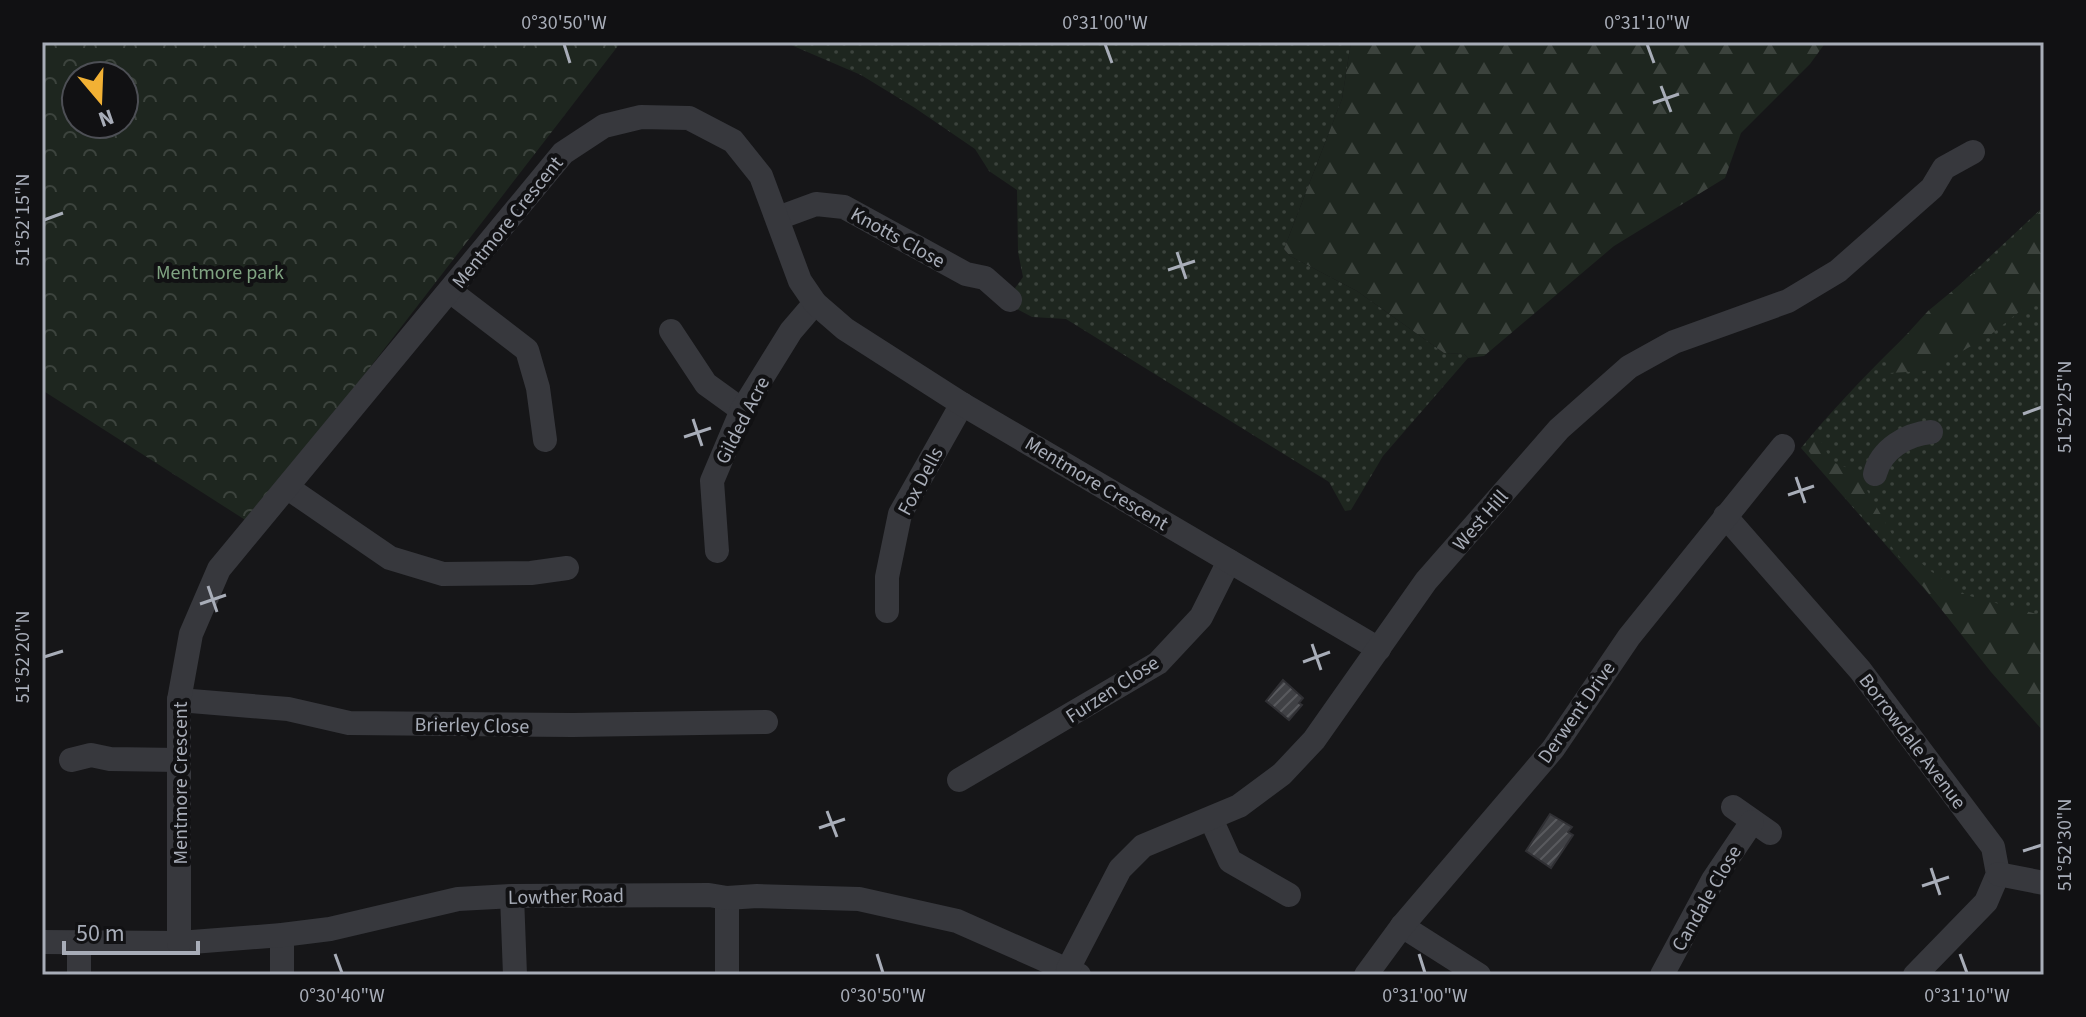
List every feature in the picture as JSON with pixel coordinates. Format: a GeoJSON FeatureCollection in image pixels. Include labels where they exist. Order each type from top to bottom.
{"type":"FeatureCollection","features":[{"type":"Feature","properties":{"kind":"street","name":"Mentmore Crescent"},"geometry":{"type":"LineString","coordinates":[[179,943],[179,700],[191,634],[219,569],[563,153],[604,126],[641,117],[689,118],[733,141],[761,176],[800,281],[815,303],[845,329],[962,404],[1379,649]]}},
{"type":"Feature","properties":{"kind":"street","name":"West Hill"},"geometry":{"type":"LineString","coordinates":[[1073,972],[1120,869],[1143,846],[1239,806],[1282,774],[1314,740],[1426,581],[1559,429],[1629,367],[1674,342],[1788,301],[1838,271],[1932,188],[1944,168],[1973,152]]}},
{"type":"Feature","properties":{"kind":"street","name":"Knotts Close"},"geometry":{"type":"LineString","coordinates":[[778,218],[816,204],[844,207],[966,274],[985,278],[1010,300]]}},
{"type":"Feature","properties":{"kind":"street"},"geometry":{"type":"LineString","coordinates":[[450,291],[527,350],[538,388],[545,440]]}},
{"type":"Feature","properties":{"kind":"street","name":"Gilded Acre"},"geometry":{"type":"LineString","coordinates":[[717,551],[712,481],[742,410],[791,331],[815,303]]}},
{"type":"Feature","properties":{"kind":"street"},"geometry":{"type":"LineString","coordinates":[[671,331],[706,384],[742,410]]}},
{"type":"Feature","properties":{"kind":"street","name":"Fox Dells"},"geometry":{"type":"LineString","coordinates":[[887,611],[887,577],[900,514],[962,404]]}},
{"type":"Feature","properties":{"kind":"street"},"geometry":{"type":"LineString","coordinates":[[1875,474],[1877,466],[1890,449],[1917,433],[1931,432]]}},
{"type":"Feature","properties":{"kind":"street","name":"Derwent Drive"},"geometry":{"type":"LineString","coordinates":[[1366,975],[1402,926],[1553,749],[1629,637],[1783,446]]}},
{"type":"Feature","properties":{"kind":"street"},"geometry":{"type":"LineString","coordinates":[[288,488],[390,558],[443,574],[531,573],[567,568]]}},
{"type":"Feature","properties":{"kind":"street","name":"Borrowdale Avenue"},"geometry":{"type":"LineString","coordinates":[[1725,516],[1860,670],[1993,847],[1998,874]]}},
{"type":"Feature","properties":{"kind":"street","name":"Furzen Close"},"geometry":{"type":"LineString","coordinates":[[959,780],[1158,663],[1201,617],[1229,561]]}},
{"type":"Feature","properties":{"kind":"street","name":"Brierley Close"},"geometry":{"type":"LineString","coordinates":[[179,700],[288,709],[349,723],[573,725],[766,722]]}},
{"type":"Feature","properties":{"kind":"street"},"geometry":{"type":"LineString","coordinates":[[71,760],[91,755],[110,759],[179,760]]}},
{"type":"Feature","properties":{"kind":"street"},"geometry":{"type":"LineString","coordinates":[[1211,819],[1230,861],[1289,895]]}},
{"type":"Feature","properties":{"kind":"street","name":"Candale Close"},"geometry":{"type":"LineString","coordinates":[[1662,975],[1713,880],[1752,820]]}},
{"type":"Feature","properties":{"kind":"street"},"geometry":{"type":"LineString","coordinates":[[1915,975],[1986,902],[1998,874],[2044,883]]}},
{"type":"Feature","properties":{"kind":"street"},"geometry":{"type":"LineString","coordinates":[[512,896],[515,975]]}},
{"type":"Feature","properties":{"kind":"street","name":"Lowther Road"},"geometry":{"type":"LineString","coordinates":[[42,942],[179,943],[282,935],[330,929],[458,899],[512,896],[757,896],[859,899],[957,921],[1073,972]]}},
{"type":"Feature","properties":{"kind":"street"},"geometry":{"type":"LineString","coordinates":[[727,898],[727,975]]}},
{"type":"Feature","properties":{"kind":"street"},"geometry":{"type":"LineString","coordinates":[[1402,926],[1479,975]]}},
{"type":"Feature","properties":{"kind":"street"},"geometry":{"type":"LineString","coordinates":[[282,935],[282,975]]}},
{"type":"Feature","properties":{"kind":"street"},"geometry":{"type":"LineString","coordinates":[[79,942],[79,975]]}},
{"type":"Feature","properties":{"kind":"green space","name":"Mentmore park"},"geometry":{"type":"Polygon","coordinates":[[[42,42],[621,42],[250,523],[42,390],[42,42]]]}},
{"type":"Feature","properties":{"kind":"green space"},"geometry":{"type":"Polygon","coordinates":[[[784,42],[1351,42],[1342,99],[1284,249],[1290,256],[1357,291],[1444,353],[1464,354],[1468,358],[1383,456],[1351,510],[1345,511],[1329,482],[1066,319],[1032,317],[1015,308],[1020,300],[1015,288],[1023,277],[1018,252],[1017,190],[989,171],[975,149],[915,108],[861,75],[784,42]]]}},
{"type":"Feature","properties":{"kind":"green space"},"geometry":{"type":"Polygon","coordinates":[[[1351,42],[1826,42],[1810,64],[1741,133],[1725,178],[1614,246],[1484,356],[1468,358],[1464,354],[1444,353],[1357,291],[1290,256],[1284,249],[1342,99],[1351,42]]]}},
{"type":"Feature","properties":{"kind":"green space"},"geometry":{"type":"Polygon","coordinates":[[[2044,206],[2044,726],[1801,448],[1888,354],[2044,206]]]}},
{"type":"Feature","properties":{"kind":"green space"},"geometry":{"type":"Polygon","coordinates":[[[2044,206],[2044,292],[1989,336],[1950,358],[1924,371],[1889,373],[1887,356],[1928,311],[2024,232],[2044,206]]]}},
{"type":"Feature","properties":{"kind":"green space"},"geometry":{"type":"Polygon","coordinates":[[[1817,434],[1832,462],[1856,471],[1897,543],[1932,572],[1966,595],[2044,616],[2044,732],[1991,672],[1883,536],[1848,501],[1807,449],[1817,434]]]}},
{"type":"Feature","properties":{"kind":"building"},"geometry":{"type":"Polygon","coordinates":[[[1283,680],[1303,698],[1299,703],[1302,705],[1289,720],[1266,701],[1283,680]]]}},
{"type":"Feature","properties":{"kind":"building"},"geometry":{"type":"Polygon","coordinates":[[[1550,814],[1572,827],[1568,832],[1573,835],[1551,868],[1526,851],[1550,814]]]}}]}
